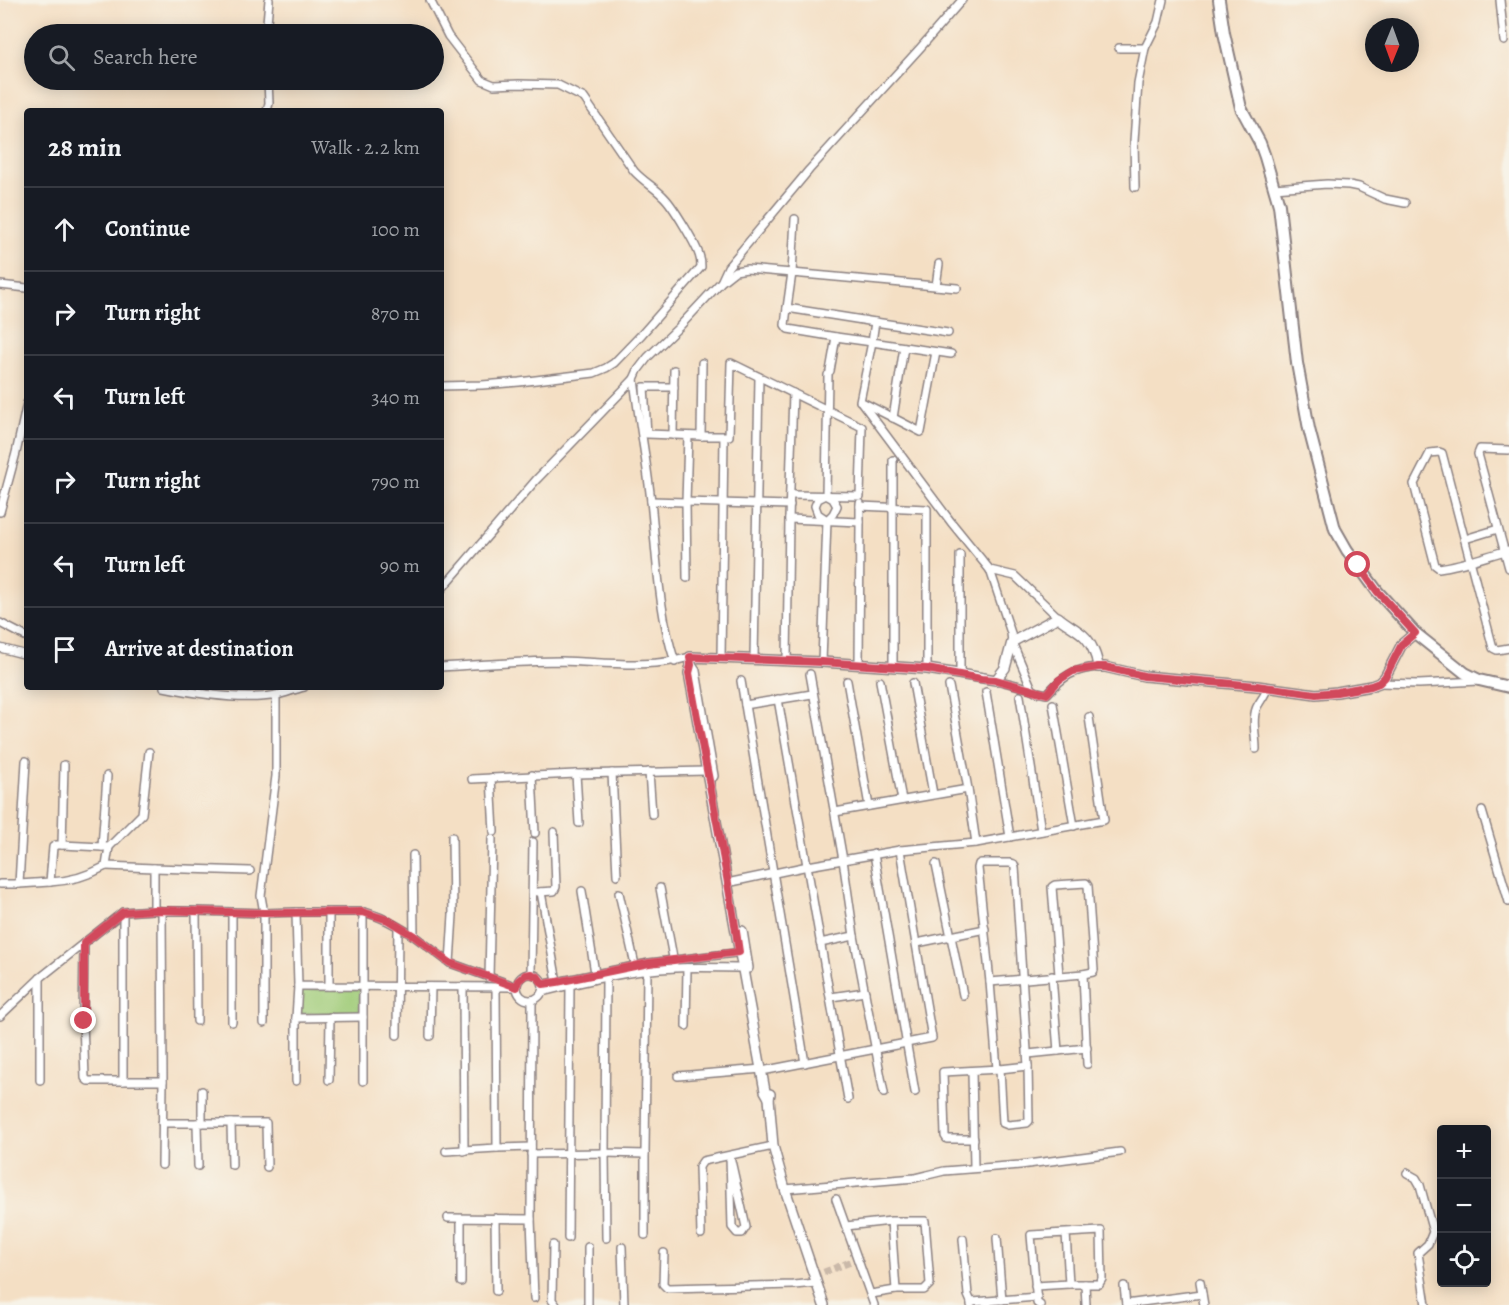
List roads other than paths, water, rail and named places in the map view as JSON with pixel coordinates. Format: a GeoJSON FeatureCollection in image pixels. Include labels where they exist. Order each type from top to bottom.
{"type":"FeatureCollection","features":[{"type":"Feature","properties":{"kind":"main road"},"geometry":{"type":"LineString","coordinates":[[1219,0],[1241,108],[1260,143],[1279,205],[1297,363],[1309,429],[1335,529],[1347,550],[1377,591],[1415,633],[1465,673],[1481,681],[1509,687]]}},
{"type":"Feature","properties":{"kind":"street"},"geometry":{"type":"LineString","coordinates":[[267,24],[269,0]]}},
{"type":"Feature","properties":{"kind":"street"},"geometry":{"type":"LineString","coordinates":[[430,0],[442,24]]}},
{"type":"Feature","properties":{"kind":"street"},"geometry":{"type":"LineString","coordinates":[[721,282],[728,267],[809,170],[962,0]]}},
{"type":"Feature","properties":{"kind":"street"},"geometry":{"type":"LineString","coordinates":[[1134,186],[1137,82],[1145,48],[1158,22],[1163,0]]}},
{"type":"Feature","properties":{"kind":"street"},"geometry":{"type":"LineString","coordinates":[[1500,0],[1504,41]]}},
{"type":"Feature","properties":{"kind":"street"},"geometry":{"type":"LineString","coordinates":[[444,28],[482,80],[494,85],[558,85],[584,98],[634,171],[665,198],[695,246],[701,261],[700,267],[642,334],[614,363],[606,368],[594,373],[519,382],[444,386]]}},
{"type":"Feature","properties":{"kind":"street"},"geometry":{"type":"LineString","coordinates":[[1119,48],[1145,48]]}},
{"type":"Feature","properties":{"kind":"street"},"geometry":{"type":"LineString","coordinates":[[268,90],[268,108]]}},
{"type":"Feature","properties":{"kind":"street"},"geometry":{"type":"LineString","coordinates":[[1274,188],[1327,184],[1349,185],[1385,199],[1406,203]]}},
{"type":"Feature","properties":{"kind":"street"},"geometry":{"type":"LineString","coordinates":[[795,219],[792,273],[784,325],[788,329],[951,354]]}},
{"type":"Feature","properties":{"kind":"street"},"geometry":{"type":"LineString","coordinates":[[936,286],[939,264]]}},
{"type":"Feature","properties":{"kind":"street"},"geometry":{"type":"LineString","coordinates":[[444,587],[522,495],[634,379],[648,357],[721,282],[735,271],[741,269],[957,288]]}},
{"type":"Feature","properties":{"kind":"street"},"geometry":{"type":"LineString","coordinates":[[0,285],[24,288]]}},
{"type":"Feature","properties":{"kind":"street"},"geometry":{"type":"LineString","coordinates":[[787,308],[948,333]]}},
{"type":"Feature","properties":{"kind":"street"},"geometry":{"type":"LineString","coordinates":[[875,322],[860,401],[990,570],[1012,642],[1032,689]]}},
{"type":"Feature","properties":{"kind":"street"},"geometry":{"type":"LineString","coordinates":[[826,495],[829,373],[836,337]]}},
{"type":"Feature","properties":{"kind":"street"},"geometry":{"type":"LineString","coordinates":[[893,418],[904,347]]}},
{"type":"Feature","properties":{"kind":"street"},"geometry":{"type":"LineString","coordinates":[[860,401],[921,432],[936,352]]}},
{"type":"Feature","properties":{"kind":"street"},"geometry":{"type":"LineString","coordinates":[[701,436],[702,363]]}},
{"type":"Feature","properties":{"kind":"street"},"geometry":{"type":"LineString","coordinates":[[674,387],[644,387],[647,434],[729,436],[731,363],[862,428],[859,664]]}},
{"type":"Feature","properties":{"kind":"street"},"geometry":{"type":"LineString","coordinates":[[673,435],[674,370]]}},
{"type":"Feature","properties":{"kind":"street"},"geometry":{"type":"LineString","coordinates":[[754,659],[759,377]]}},
{"type":"Feature","properties":{"kind":"street"},"geometry":{"type":"LineString","coordinates":[[634,379],[664,619],[668,642],[675,662]]}},
{"type":"Feature","properties":{"kind":"street"},"geometry":{"type":"LineString","coordinates":[[787,660],[793,393]]}},
{"type":"Feature","properties":{"kind":"street"},"geometry":{"type":"LineString","coordinates":[[0,512],[24,417]]}},
{"type":"Feature","properties":{"kind":"street"},"geometry":{"type":"LineString","coordinates":[[687,578],[688,436]]}},
{"type":"Feature","properties":{"kind":"street"},"geometry":{"type":"LineString","coordinates":[[721,658],[724,437]]}},
{"type":"Feature","properties":{"kind":"street"},"geometry":{"type":"LineString","coordinates":[[1509,450],[1480,449],[1478,454],[1498,529],[1507,551],[1509,568]]}},
{"type":"Feature","properties":{"kind":"street"},"geometry":{"type":"LineString","coordinates":[[1507,551],[1470,560],[1444,568],[1435,565],[1414,484],[1428,454],[1442,453],[1465,539],[1470,560],[1492,648],[1497,650],[1509,648]]}},
{"type":"Feature","properties":{"kind":"street"},"geometry":{"type":"LineString","coordinates":[[893,460],[893,667]]}},
{"type":"Feature","properties":{"kind":"street"},"geometry":{"type":"LineString","coordinates":[[790,495],[860,496]]}},
{"type":"Feature","properties":{"kind":"street"},"geometry":{"type":"LineString","coordinates":[[822,662],[826,520],[837,506],[833,499],[826,495]]}},
{"type":"Feature","properties":{"kind":"street"},"geometry":{"type":"LineString","coordinates":[[826,495],[818,499],[814,506],[818,514],[826,520]]}},
{"type":"Feature","properties":{"kind":"street"},"geometry":{"type":"LineString","coordinates":[[651,501],[790,505]]}},
{"type":"Feature","properties":{"kind":"street"},"geometry":{"type":"LineString","coordinates":[[860,507],[927,508],[927,669]]}},
{"type":"Feature","properties":{"kind":"street"},"geometry":{"type":"LineString","coordinates":[[789,519],[860,522]]}},
{"type":"Feature","properties":{"kind":"street"},"geometry":{"type":"LineString","coordinates":[[1465,539],[1498,529]]}},
{"type":"Feature","properties":{"kind":"street"},"geometry":{"type":"LineString","coordinates":[[960,555],[960,674]]}},
{"type":"Feature","properties":{"kind":"street"},"geometry":{"type":"LineString","coordinates":[[990,570],[1015,576],[1065,624],[1084,635],[1094,650],[1098,667]]}},
{"type":"Feature","properties":{"kind":"street"},"geometry":{"type":"LineString","coordinates":[[996,680],[1005,668],[1012,642],[1058,617]]}},
{"type":"Feature","properties":{"kind":"street"},"geometry":{"type":"LineString","coordinates":[[0,623],[24,635]]}},
{"type":"Feature","properties":{"kind":"street"},"geometry":{"type":"LineString","coordinates":[[1379,683],[1385,677],[1402,644],[1415,633]]}},
{"type":"Feature","properties":{"kind":"street"},"geometry":{"type":"LineString","coordinates":[[0,648],[24,654]]}},
{"type":"Feature","properties":{"kind":"street"},"geometry":{"type":"LineString","coordinates":[[444,667],[561,661],[651,664],[721,658],[787,660],[927,669],[996,680],[1047,694],[1059,680],[1073,671],[1098,667],[1144,676],[1316,694],[1379,683],[1481,681]]}},
{"type":"Feature","properties":{"kind":"street"},"geometry":{"type":"LineString","coordinates":[[691,661],[689,673],[706,771],[730,883]]}},
{"type":"Feature","properties":{"kind":"street"},"geometry":{"type":"LineString","coordinates":[[691,661],[695,671],[742,952],[771,1090],[769,1098],[773,1146],[824,1305]]}},
{"type":"Feature","properties":{"kind":"street"},"geometry":{"type":"LineString","coordinates":[[810,674],[854,936],[884,1093]]}},
{"type":"Feature","properties":{"kind":"street"},"geometry":{"type":"LineString","coordinates":[[741,681],[805,1062]]}},
{"type":"Feature","properties":{"kind":"street"},"geometry":{"type":"LineString","coordinates":[[847,681],[869,806]]}},
{"type":"Feature","properties":{"kind":"street"},"geometry":{"type":"LineString","coordinates":[[880,681],[902,800]]}},
{"type":"Feature","properties":{"kind":"street"},"geometry":{"type":"LineString","coordinates":[[913,683],[933,794]]}},
{"type":"Feature","properties":{"kind":"street"},"geometry":{"type":"LineString","coordinates":[[950,686],[976,843]]}},
{"type":"Feature","properties":{"kind":"street"},"geometry":{"type":"LineString","coordinates":[[1257,749],[1255,713],[1268,688]]}},
{"type":"Feature","properties":{"kind":"street"},"geometry":{"type":"LineString","coordinates":[[180,690],[202,694],[256,697],[294,690]]}},
{"type":"Feature","properties":{"kind":"street"},"geometry":{"type":"LineString","coordinates":[[986,692],[1010,837]]}},
{"type":"Feature","properties":{"kind":"street"},"geometry":{"type":"LineString","coordinates":[[745,705],[812,694]]}},
{"type":"Feature","properties":{"kind":"street"},"geometry":{"type":"LineString","coordinates":[[264,1023],[264,913],[261,896],[276,776],[276,695]]}},
{"type":"Feature","properties":{"kind":"street"},"geometry":{"type":"LineString","coordinates":[[1020,696],[1041,831]]}},
{"type":"Feature","properties":{"kind":"street"},"geometry":{"type":"LineString","coordinates":[[778,699],[848,1099]]}},
{"type":"Feature","properties":{"kind":"street"},"geometry":{"type":"LineString","coordinates":[[1053,704],[1074,826]]}},
{"type":"Feature","properties":{"kind":"street"},"geometry":{"type":"LineString","coordinates":[[730,883],[874,854],[976,843],[1104,820],[1089,717]]}},
{"type":"Feature","properties":{"kind":"street"},"geometry":{"type":"LineString","coordinates":[[50,882],[52,847],[62,845],[106,847],[142,814],[149,752]]}},
{"type":"Feature","properties":{"kind":"street"},"geometry":{"type":"LineString","coordinates":[[19,884],[26,761]]}},
{"type":"Feature","properties":{"kind":"street"},"geometry":{"type":"LineString","coordinates":[[62,845],[64,765]]}},
{"type":"Feature","properties":{"kind":"street"},"geometry":{"type":"LineString","coordinates":[[471,779],[706,771]]}},
{"type":"Feature","properties":{"kind":"street"},"geometry":{"type":"LineString","coordinates":[[649,772],[652,814]]}},
{"type":"Feature","properties":{"kind":"street"},"geometry":{"type":"LineString","coordinates":[[612,773],[617,875]]}},
{"type":"Feature","properties":{"kind":"street"},"geometry":{"type":"LineString","coordinates":[[576,774],[579,823]]}},
{"type":"Feature","properties":{"kind":"street"},"geometry":{"type":"LineString","coordinates":[[106,866],[107,776]]}},
{"type":"Feature","properties":{"kind":"street"},"geometry":{"type":"LineString","coordinates":[[532,776],[535,833]]}},
{"type":"Feature","properties":{"kind":"street"},"geometry":{"type":"LineString","coordinates":[[489,978],[493,836],[491,778]]}},
{"type":"Feature","properties":{"kind":"street"},"geometry":{"type":"LineString","coordinates":[[834,812],[968,789]]}},
{"type":"Feature","properties":{"kind":"street"},"geometry":{"type":"LineString","coordinates":[[1482,811],[1509,902]]}},
{"type":"Feature","properties":{"kind":"street"},"geometry":{"type":"LineString","coordinates":[[532,892],[554,891],[556,887],[554,832]]}},
{"type":"Feature","properties":{"kind":"street"},"geometry":{"type":"LineString","coordinates":[[450,963],[453,915],[452,837]]}},
{"type":"Feature","properties":{"kind":"street"},"geometry":{"type":"LineString","coordinates":[[531,974],[533,842]]}},
{"type":"Feature","properties":{"kind":"street"},"geometry":{"type":"LineString","coordinates":[[678,1076],[765,1070],[932,1038],[900,850]]}},
{"type":"Feature","properties":{"kind":"street"},"geometry":{"type":"LineString","coordinates":[[874,854],[915,1092]]}},
{"type":"Feature","properties":{"kind":"street"},"geometry":{"type":"LineString","coordinates":[[413,855],[414,936]]}},
{"type":"Feature","properties":{"kind":"street"},"geometry":{"type":"LineString","coordinates":[[936,864],[963,995]]}},
{"type":"Feature","properties":{"kind":"street"},"geometry":{"type":"LineString","coordinates":[[979,864],[1014,864],[1028,1054],[1029,1120],[1027,1123],[1008,1125],[1003,1123],[985,929],[979,864]]}},
{"type":"Feature","properties":{"kind":"street"},"geometry":{"type":"LineString","coordinates":[[0,884],[73,880],[106,866],[250,871]]}},
{"type":"Feature","properties":{"kind":"street"},"geometry":{"type":"LineString","coordinates":[[154,868],[158,910],[163,1081],[162,1165]]}},
{"type":"Feature","properties":{"kind":"street"},"geometry":{"type":"LineString","coordinates":[[990,982],[1055,976],[1083,974],[1093,972],[1086,883],[1052,887],[1055,976],[1058,1051]]}},
{"type":"Feature","properties":{"kind":"street"},"geometry":{"type":"LineString","coordinates":[[660,888],[675,968]]}},
{"type":"Feature","properties":{"kind":"street"},"geometry":{"type":"LineString","coordinates":[[582,891],[596,973]]}},
{"type":"Feature","properties":{"kind":"street"},"geometry":{"type":"LineString","coordinates":[[541,892],[557,982]]}},
{"type":"Feature","properties":{"kind":"street"},"geometry":{"type":"LineString","coordinates":[[619,893],[636,965]]}},
{"type":"Feature","properties":{"kind":"street"},"geometry":{"type":"LineString","coordinates":[[0,1016],[40,978],[123,912],[158,910],[264,913],[363,912],[388,920],[450,963],[517,987]]}},
{"type":"Feature","properties":{"kind":"street"},"geometry":{"type":"LineString","coordinates":[[196,911],[197,1021]]}},
{"type":"Feature","properties":{"kind":"street"},"geometry":{"type":"LineString","coordinates":[[123,912],[123,1081]]}},
{"type":"Feature","properties":{"kind":"street"},"geometry":{"type":"LineString","coordinates":[[232,912],[232,1022]]}},
{"type":"Feature","properties":{"kind":"street"},"geometry":{"type":"LineString","coordinates":[[296,912],[298,986],[296,1081]]}},
{"type":"Feature","properties":{"kind":"street"},"geometry":{"type":"LineString","coordinates":[[329,986],[330,912]]}},
{"type":"Feature","properties":{"kind":"street"},"geometry":{"type":"LineString","coordinates":[[363,912],[363,1081]]}},
{"type":"Feature","properties":{"kind":"street"},"geometry":{"type":"LineString","coordinates":[[397,1035],[398,927]]}},
{"type":"Feature","properties":{"kind":"street"},"geometry":{"type":"LineString","coordinates":[[916,943],[985,929]]}},
{"type":"Feature","properties":{"kind":"street"},"geometry":{"type":"LineString","coordinates":[[820,943],[854,936]]}},
{"type":"Feature","properties":{"kind":"street"},"geometry":{"type":"LineString","coordinates":[[84,943],[85,1078],[88,1081],[163,1081]]}},
{"type":"Feature","properties":{"kind":"street"},"geometry":{"type":"LineString","coordinates":[[543,984],[636,965],[742,952]]}},
{"type":"Feature","properties":{"kind":"street"},"geometry":{"type":"LineString","coordinates":[[542,992],[606,977],[647,971],[675,968],[746,968]]}},
{"type":"Feature","properties":{"kind":"street"},"geometry":{"type":"LineString","coordinates":[[686,1026],[687,968]]}},
{"type":"Feature","properties":{"kind":"street"},"geometry":{"type":"LineString","coordinates":[[645,1235],[647,971]]}},
{"type":"Feature","properties":{"kind":"street"},"geometry":{"type":"LineString","coordinates":[[531,974],[538,977],[543,984],[540,996],[532,1000],[527,1000],[518,993],[518,981],[525,975],[531,974]]}},
{"type":"Feature","properties":{"kind":"street"},"geometry":{"type":"LineString","coordinates":[[1083,974],[1087,1064]]}},
{"type":"Feature","properties":{"kind":"street"},"geometry":{"type":"LineString","coordinates":[[606,977],[606,1238]]}},
{"type":"Feature","properties":{"kind":"street"},"geometry":{"type":"LineString","coordinates":[[40,978],[40,1080]]}},
{"type":"Feature","properties":{"kind":"street"},"geometry":{"type":"LineString","coordinates":[[568,1238],[570,985]]}},
{"type":"Feature","properties":{"kind":"street"},"geometry":{"type":"LineString","coordinates":[[298,986],[517,987]]}},
{"type":"Feature","properties":{"kind":"street"},"geometry":{"type":"LineString","coordinates":[[430,987],[430,1036]]}},
{"type":"Feature","properties":{"kind":"street"},"geometry":{"type":"LineString","coordinates":[[463,987],[464,1150]]}},
{"type":"Feature","properties":{"kind":"street"},"geometry":{"type":"LineString","coordinates":[[496,987],[497,1148]]}},
{"type":"Feature","properties":{"kind":"street"},"geometry":{"type":"LineString","coordinates":[[831,997],[865,992]]}},
{"type":"Feature","properties":{"kind":"street"},"geometry":{"type":"LineString","coordinates":[[532,1000],[531,1219],[534,1298]]}},
{"type":"Feature","properties":{"kind":"street"},"geometry":{"type":"LineString","coordinates":[[329,1080],[330,1017]]}},
{"type":"Feature","properties":{"kind":"street"},"geometry":{"type":"LineString","coordinates":[[296,1018],[363,1017]]}},
{"type":"Feature","properties":{"kind":"street"},"geometry":{"type":"LineString","coordinates":[[1028,1054],[1087,1048]]}},
{"type":"Feature","properties":{"kind":"street"},"geometry":{"type":"LineString","coordinates":[[974,1138],[951,1139],[945,1136],[943,1072],[1028,1066]]}},
{"type":"Feature","properties":{"kind":"street"},"geometry":{"type":"LineString","coordinates":[[972,1071],[974,1167]]}},
{"type":"Feature","properties":{"kind":"street"},"geometry":{"type":"LineString","coordinates":[[198,1166],[202,1091]]}},
{"type":"Feature","properties":{"kind":"street"},"geometry":{"type":"LineString","coordinates":[[162,1123],[266,1123],[267,1167]]}},
{"type":"Feature","properties":{"kind":"street"},"geometry":{"type":"LineString","coordinates":[[231,1123],[232,1165]]}},
{"type":"Feature","properties":{"kind":"street"},"geometry":{"type":"LineString","coordinates":[[701,1234],[699,1167],[703,1161],[773,1146]]}},
{"type":"Feature","properties":{"kind":"street"},"geometry":{"type":"LineString","coordinates":[[446,1151],[497,1148],[568,1153],[645,1154]]}},
{"type":"Feature","properties":{"kind":"street"},"geometry":{"type":"LineString","coordinates":[[785,1189],[915,1178],[974,1167],[1020,1165],[1120,1152]]}},
{"type":"Feature","properties":{"kind":"street"},"geometry":{"type":"LineString","coordinates":[[730,1156],[746,1227],[741,1223],[735,1223],[732,1227],[730,1156]]}},
{"type":"Feature","properties":{"kind":"street"},"geometry":{"type":"LineString","coordinates":[[1407,1173],[1416,1178],[1420,1185],[1433,1232],[1428,1245],[1418,1252],[1426,1305]]}},
{"type":"Feature","properties":{"kind":"street"},"geometry":{"type":"LineString","coordinates":[[836,1199],[874,1305]]}},
{"type":"Feature","properties":{"kind":"street"},"geometry":{"type":"LineString","coordinates":[[448,1218],[531,1219]]}},
{"type":"Feature","properties":{"kind":"street"},"geometry":{"type":"LineString","coordinates":[[495,1218],[496,1291]]}},
{"type":"Feature","properties":{"kind":"street"},"geometry":{"type":"LineString","coordinates":[[461,1219],[461,1282]]}},
{"type":"Feature","properties":{"kind":"street"},"geometry":{"type":"LineString","coordinates":[[846,1226],[891,1221],[925,1221],[930,1284],[928,1288],[870,1294]]}},
{"type":"Feature","properties":{"kind":"street"},"geometry":{"type":"LineString","coordinates":[[891,1221],[896,1290]]}},
{"type":"Feature","properties":{"kind":"street"},"geometry":{"type":"LineString","coordinates":[[963,1239],[968,1295],[971,1304],[1002,1300],[1037,1302],[1035,1286],[1031,1235],[1101,1231],[1102,1279],[1099,1284],[1035,1286]]}},
{"type":"Feature","properties":{"kind":"street"},"geometry":{"type":"LineString","coordinates":[[1066,1233],[1069,1284]]}},
{"type":"Feature","properties":{"kind":"street"},"geometry":{"type":"LineString","coordinates":[[997,1238],[1002,1300]]}},
{"type":"Feature","properties":{"kind":"street"},"geometry":{"type":"LineString","coordinates":[[553,1245],[552,1300],[556,1305]]}},
{"type":"Feature","properties":{"kind":"street"},"geometry":{"type":"LineString","coordinates":[[588,1247],[588,1305]]}},
{"type":"Feature","properties":{"kind":"street"},"geometry":{"type":"LineString","coordinates":[[622,1247],[624,1305]]}},
{"type":"Feature","properties":{"kind":"street"},"geometry":{"type":"LineString","coordinates":[[664,1253],[663,1284],[667,1288],[816,1283]]}},
{"type":"Feature","properties":{"kind":"street"},"geometry":{"type":"LineString","coordinates":[[1200,1282],[1204,1305]]}},
{"type":"Feature","properties":{"kind":"street"},"geometry":{"type":"LineString","coordinates":[[1085,1284],[1086,1305]]}},
{"type":"Feature","properties":{"kind":"street"},"geometry":{"type":"LineString","coordinates":[[1124,1286],[1126,1304],[1202,1294]]}},
{"type":"Feature","properties":{"kind":"tunnel"},"geometry":{"type":"LineString","coordinates":[[814,1276],[858,1259]]}}]}
